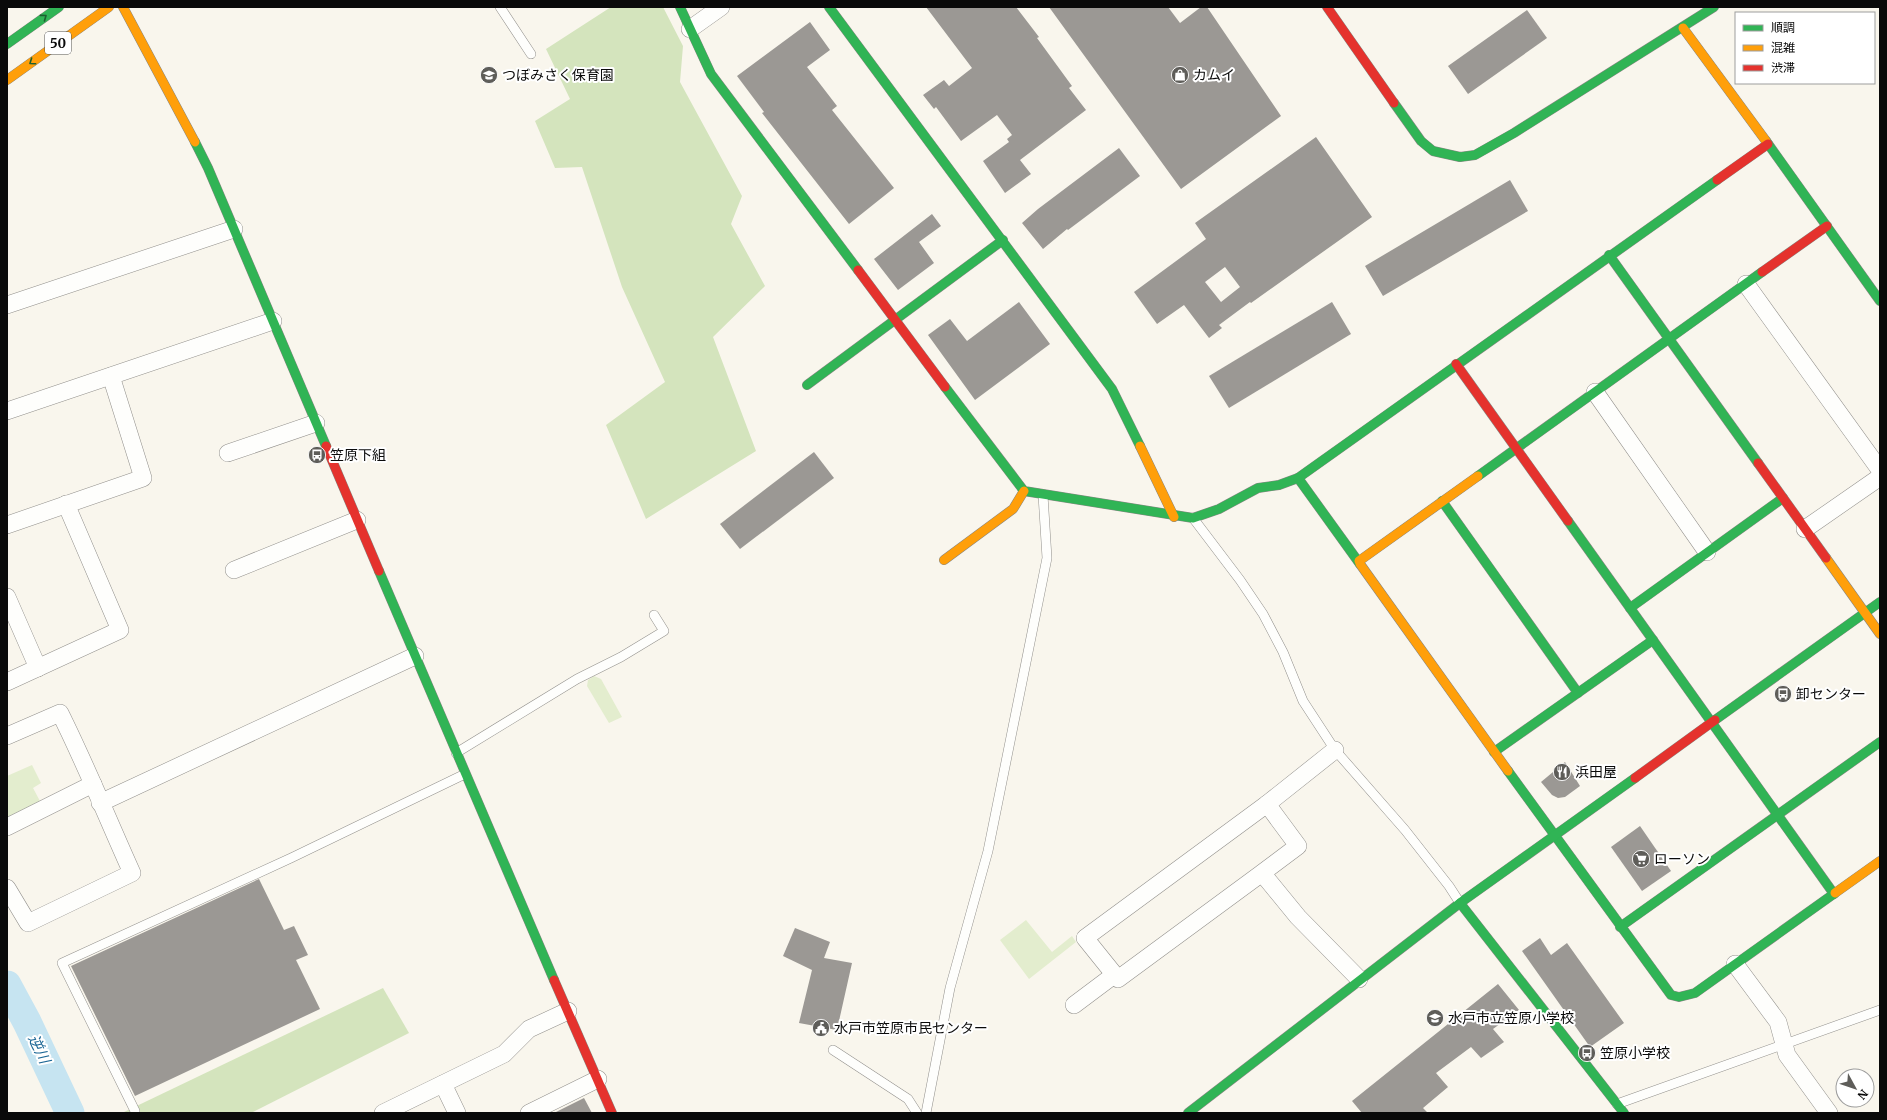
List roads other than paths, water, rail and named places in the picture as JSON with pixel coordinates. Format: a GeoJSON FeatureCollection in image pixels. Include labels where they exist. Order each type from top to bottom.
{"type":"FeatureCollection","features":[{"type":"Feature","properties":{"kind":"street","name":"50"},"geometry":{"type":"LineString","coordinates":[[7,44],[59,7]]}},
{"type":"Feature","properties":{"kind":"street","name":"50"},"geometry":{"type":"LineString","coordinates":[[7,80],[109,7]]}},
{"type":"Feature","properties":{"kind":"street"},"geometry":{"type":"LineString","coordinates":[[123,7],[179,109],[208,168],[456,753],[612,1113]]}},
{"type":"Feature","properties":{"kind":"street"},"geometry":{"type":"LineString","coordinates":[[680,7],[711,74],[894,320],[1024,491],[1095,502],[1174,517],[1194,518],[1205,516],[1240,496],[1258,488],[1279,485],[1298,478],[1609,255],[1768,144]]}},
{"type":"Feature","properties":{"kind":"street"},"geometry":{"type":"LineString","coordinates":[[690,29],[721,7]]}},
{"type":"Feature","properties":{"kind":"street"},"geometry":{"type":"LineString","coordinates":[[829,7],[1112,389],[1174,517]]}},
{"type":"Feature","properties":{"kind":"street"},"geometry":{"type":"LineString","coordinates":[[1327,7],[1421,141],[1433,151],[1460,157],[1475,155],[1514,133],[1683,28],[1714,7]]}},
{"type":"Feature","properties":{"kind":"street"},"geometry":{"type":"LineString","coordinates":[[1683,28],[1880,301]]}},
{"type":"Feature","properties":{"kind":"street"},"geometry":{"type":"LineString","coordinates":[[1359,561],[1827,226]]}},
{"type":"Feature","properties":{"kind":"street"},"geometry":{"type":"LineString","coordinates":[[7,305],[234,228]]}},
{"type":"Feature","properties":{"kind":"street"},"geometry":{"type":"LineString","coordinates":[[807,385],[1002,240]]}},
{"type":"Feature","properties":{"kind":"street"},"geometry":{"type":"LineString","coordinates":[[1609,255],[1880,634]]}},
{"type":"Feature","properties":{"kind":"street"},"geometry":{"type":"LineString","coordinates":[[1746,284],[1880,470]]}},
{"type":"Feature","properties":{"kind":"street"},"geometry":{"type":"LineString","coordinates":[[7,411],[273,321]]}},
{"type":"Feature","properties":{"kind":"street"},"geometry":{"type":"LineString","coordinates":[[1456,364],[1834,894]]}},
{"type":"Feature","properties":{"kind":"street"},"geometry":{"type":"LineString","coordinates":[[7,525],[143,478],[111,376]]}},
{"type":"Feature","properties":{"kind":"street"},"geometry":{"type":"LineString","coordinates":[[1595,392],[1707,552]]}},
{"type":"Feature","properties":{"kind":"street"},"geometry":{"type":"LineString","coordinates":[[228,453],[316,423]]}},
{"type":"Feature","properties":{"kind":"street"},"geometry":{"type":"LineString","coordinates":[[1805,529],[1880,477]]}},
{"type":"Feature","properties":{"kind":"street"},"geometry":{"type":"LineString","coordinates":[[1298,478],[1359,561],[1620,928],[1671,995],[1678,997],[1695,993],[1880,861]]}},
{"type":"Feature","properties":{"kind":"street"},"geometry":{"type":"LineString","coordinates":[[944,560],[1013,509],[1024,491]]}},
{"type":"Feature","properties":{"kind":"street"},"geometry":{"type":"LineString","coordinates":[[1630,608],[1782,498]]}},
{"type":"Feature","properties":{"kind":"street"},"geometry":{"type":"LineString","coordinates":[[1442,501],[1578,693]]}},
{"type":"Feature","properties":{"kind":"street"},"geometry":{"type":"LineString","coordinates":[[7,682],[120,630],[66,504]]}},
{"type":"Feature","properties":{"kind":"street"},"geometry":{"type":"LineString","coordinates":[[234,570],[357,520]]}},
{"type":"Feature","properties":{"kind":"street"},"geometry":{"type":"LineString","coordinates":[[7,597],[38,668]]}},
{"type":"Feature","properties":{"kind":"street"},"geometry":{"type":"LineString","coordinates":[[1188,1113],[1359,979],[1460,903],[1554,834],[1880,602]]}},
{"type":"Feature","properties":{"kind":"street"},"geometry":{"type":"LineString","coordinates":[[1494,752],[1653,640]]}},
{"type":"Feature","properties":{"kind":"street"},"geometry":{"type":"LineString","coordinates":[[100,803],[415,656]]}},
{"type":"Feature","properties":{"kind":"street"},"geometry":{"type":"LineString","coordinates":[[7,736],[60,713],[82,757],[100,803],[132,873],[28,923],[7,888]]}},
{"type":"Feature","properties":{"kind":"street"},"geometry":{"type":"LineString","coordinates":[[1620,928],[1880,742]]}},
{"type":"Feature","properties":{"kind":"street"},"geometry":{"type":"LineString","coordinates":[[1267,804],[1298,846],[1118,979],[1085,938],[1267,804],[1335,750]]}},
{"type":"Feature","properties":{"kind":"street"},"geometry":{"type":"LineString","coordinates":[[7,826],[93,784]]}},
{"type":"Feature","properties":{"kind":"street"},"geometry":{"type":"LineString","coordinates":[[1262,873],[1298,917],[1359,979]]}},
{"type":"Feature","properties":{"kind":"street"},"geometry":{"type":"LineString","coordinates":[[1460,903],[1624,1113]]}},
{"type":"Feature","properties":{"kind":"street"},"geometry":{"type":"LineString","coordinates":[[1735,964],[1778,1022],[1785,1043],[1787,1055],[1829,1113]]}},
{"type":"Feature","properties":{"kind":"street"},"geometry":{"type":"LineString","coordinates":[[1074,1005],[1114,975]]}},
{"type":"Feature","properties":{"kind":"street"},"geometry":{"type":"LineString","coordinates":[[383,1113],[504,1054],[529,1029],[568,1011]]}},
{"type":"Feature","properties":{"kind":"street"},"geometry":{"type":"LineString","coordinates":[[529,1113],[598,1079]]}},
{"type":"Feature","properties":{"kind":"street"},"geometry":{"type":"LineString","coordinates":[[443,1084],[457,1113]]}},
{"type":"Feature","properties":{"kind":"lane"},"geometry":{"type":"LineString","coordinates":[[500,7],[531,54]]}},
{"type":"Feature","properties":{"kind":"lane"},"geometry":{"type":"LineString","coordinates":[[926,1113],[950,988],[988,851],[1047,558],[1043,495]]}},
{"type":"Feature","properties":{"kind":"lane"},"geometry":{"type":"LineString","coordinates":[[1194,518],[1263,614],[1283,652],[1303,701],[1335,750],[1405,830],[1449,886],[1460,903]]}},
{"type":"Feature","properties":{"kind":"lane"},"geometry":{"type":"LineString","coordinates":[[456,753],[577,679],[621,657],[664,631],[654,615]]}},
{"type":"Feature","properties":{"kind":"lane"},"geometry":{"type":"LineString","coordinates":[[135,1111],[62,963],[291,858],[465,774]]}},
{"type":"Feature","properties":{"kind":"lane"},"geometry":{"type":"LineString","coordinates":[[1617,1104],[1785,1043],[1879,1013]]}},
{"type":"Feature","properties":{"kind":"lane"},"geometry":{"type":"LineString","coordinates":[[833,1050],[908,1099],[917,1113]]}},
{"type":"Feature","properties":{"kind":"waterway","name":"逆川"},"geometry":{"type":"LineString","coordinates":[[7,985],[27,1022],[70,1113]]}},
{"type":"Feature","properties":{"kind":"place","name":"つぼみさく保育園"},"geometry":{"type":"Point","coordinates":[489,75]}},
{"type":"Feature","properties":{"kind":"place","name":"カムイ"},"geometry":{"type":"Point","coordinates":[1180,75]}},
{"type":"Feature","properties":{"kind":"place","name":"笠原下組"},"geometry":{"type":"Point","coordinates":[317,455]}},
{"type":"Feature","properties":{"kind":"place","name":"卸センター"},"geometry":{"type":"Point","coordinates":[1783,694]}},
{"type":"Feature","properties":{"kind":"place","name":"浜田屋"},"geometry":{"type":"Point","coordinates":[1562,772]}},
{"type":"Feature","properties":{"kind":"place","name":"ローソン"},"geometry":{"type":"Point","coordinates":[1641,859]}},
{"type":"Feature","properties":{"kind":"place","name":"水戸市立笠原小学校"},"geometry":{"type":"Point","coordinates":[1435,1018]}},
{"type":"Feature","properties":{"kind":"place","name":"水戸市笠原市民センター"},"geometry":{"type":"Point","coordinates":[821,1028]}},
{"type":"Feature","properties":{"kind":"place","name":"笠原小学校"},"geometry":{"type":"Point","coordinates":[1587,1053]}}]}
